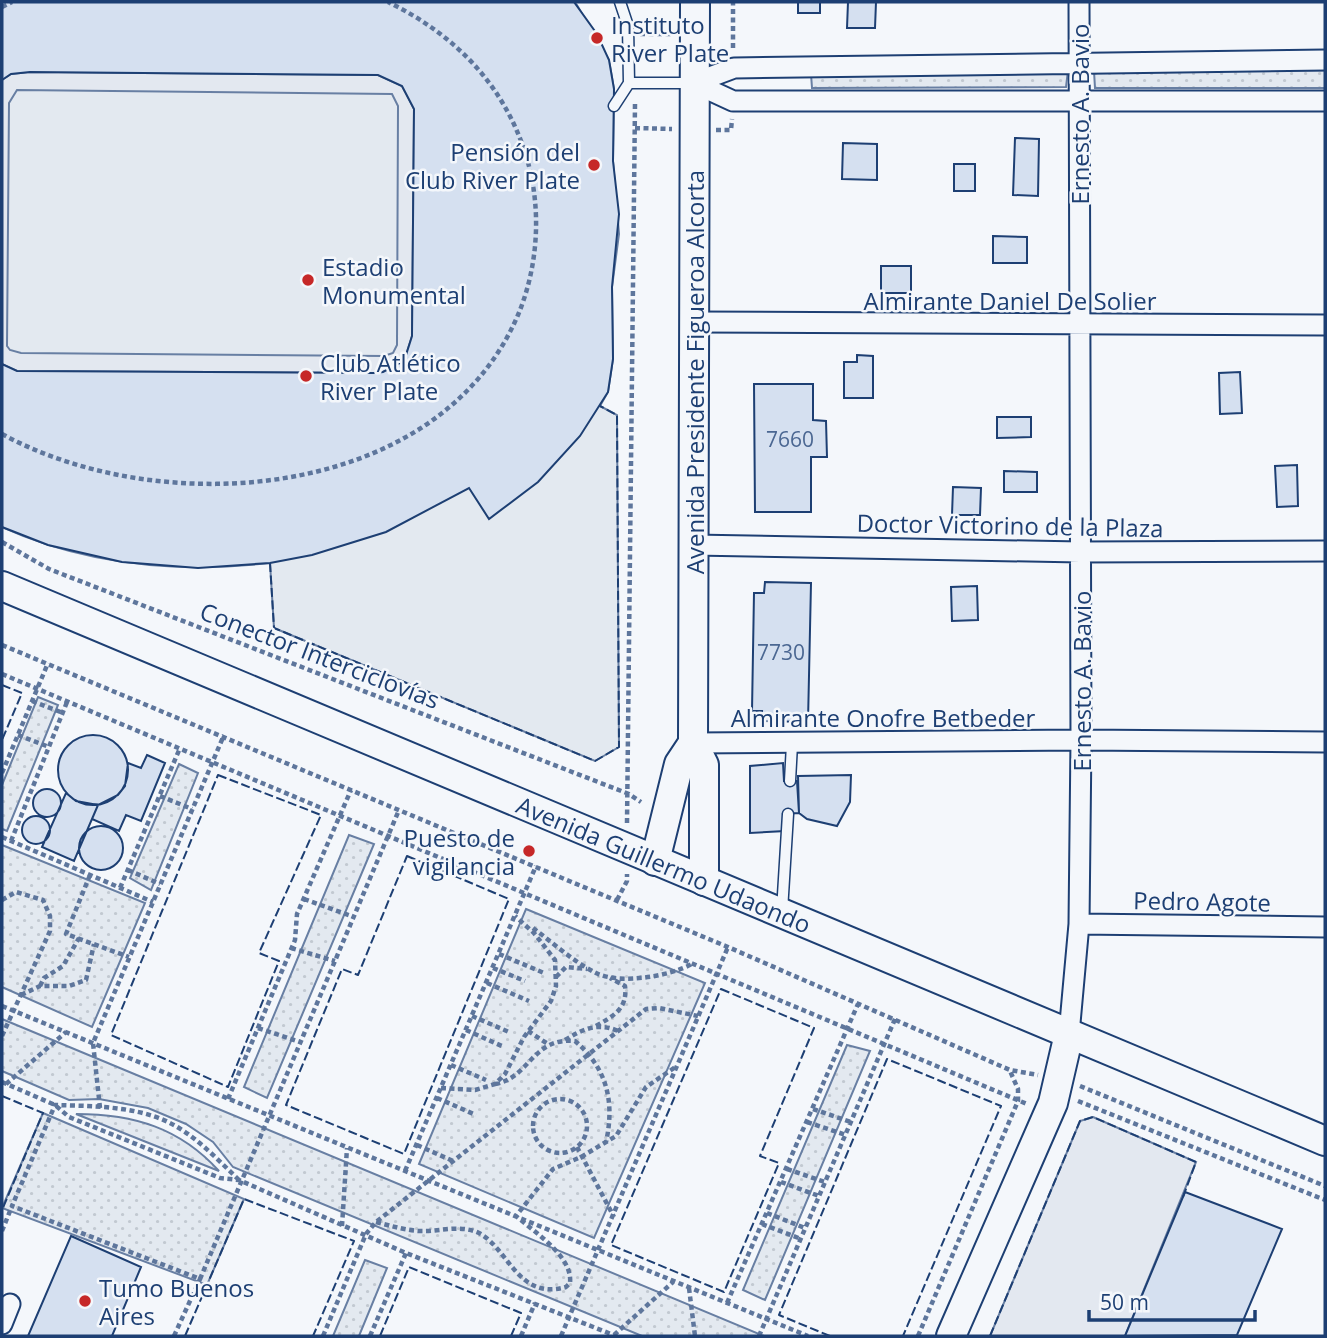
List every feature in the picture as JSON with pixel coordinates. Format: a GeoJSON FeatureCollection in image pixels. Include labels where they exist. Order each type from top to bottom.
{"type":"FeatureCollection","features":[{"type":"Feature","properties":{"kind":"main road","name":"Avenida Presidente Figueroa Alcorta"},"geometry":{"type":"LineString","coordinates":[[695,2],[693,743],[704,765],[704,881]]}},
{"type":"Feature","properties":{"kind":"main road","name":"Avenida Guillermo Udaondo"},"geometry":{"type":"LineString","coordinates":[[2,586],[1325,1141]]}},
{"type":"Feature","properties":{"kind":"main road","name":"Avenida Presidente Figueroa Alcorta"},"geometry":{"type":"LineString","coordinates":[[655,861],[679,764],[693,743]]}},
{"type":"Feature","properties":{"kind":"main road","name":"Ernesto A. Bavio"},"geometry":{"type":"LineString","coordinates":[[951,1336],[1057,1090],[1069,1034]]}},
{"type":"Feature","properties":{"kind":"street","name":"Ernesto A. Bavio"},"geometry":{"type":"LineString","coordinates":[[1069,1034],[1079,924],[1081,740],[1079,2]]}},
{"type":"Feature","properties":{"kind":"street"},"geometry":{"type":"LineString","coordinates":[[694,83],[734,68],[1325,60]]}},
{"type":"Feature","properties":{"kind":"street"},"geometry":{"type":"LineString","coordinates":[[694,83],[733,101],[1325,101]]}},
{"type":"Feature","properties":{"kind":"street","name":"Almirante Daniel De Solier"},"geometry":{"type":"LineString","coordinates":[[694,322],[1325,325]]}},
{"type":"Feature","properties":{"kind":"street","name":"Doctor Victorino de la Plaza"},"geometry":{"type":"LineString","coordinates":[[693,545],[1080,552],[1325,551]]}},
{"type":"Feature","properties":{"kind":"street","name":"Almirante Onofre Betbeder"},"geometry":{"type":"LineString","coordinates":[[693,743],[1081,740],[1325,742]]}},
{"type":"Feature","properties":{"kind":"street","name":"Pedro Agote"},"geometry":{"type":"LineString","coordinates":[[1079,924],[1325,927]]}},
{"type":"Feature","properties":{"kind":"street"},"geometry":{"type":"LineString","coordinates":[[2,1324],[10,1304]]}},
{"type":"Feature","properties":{"kind":"lane"},"geometry":{"type":"LineString","coordinates":[[614,106],[632,83],[628,26],[620,2]]}},
{"type":"Feature","properties":{"kind":"lane"},"geometry":{"type":"LineString","coordinates":[[632,83],[694,83]]}},
{"type":"Feature","properties":{"kind":"lane"},"geometry":{"type":"LineString","coordinates":[[790,781],[792,744]]}},
{"type":"Feature","properties":{"kind":"lane"},"geometry":{"type":"LineString","coordinates":[[782,913],[788,814]]}},
{"type":"Feature","properties":{"kind":"path"},"geometry":{"type":"LineString","coordinates":[[2,7],[12,2]]}},
{"type":"Feature","properties":{"kind":"path"},"geometry":{"type":"LineString","coordinates":[[2,434],[50,457],[124,478],[200,485],[267,481],[331,466],[393,442],[445,411],[483,373],[512,328],[530,278],[536,224],[531,171],[513,120],[485,75],[447,37],[388,2]]}},
{"type":"Feature","properties":{"kind":"path"},"geometry":{"type":"LineString","coordinates":[[733,2],[733,53]]}},
{"type":"Feature","properties":{"kind":"path"},"geometry":{"type":"LineString","coordinates":[[617,900],[627,881],[625,849],[629,794],[632,83],[635,23]]}},
{"type":"Feature","properties":{"kind":"path","name":"Conector Interciclovías"},"geometry":{"type":"LineString","coordinates":[[2,542],[49,569],[629,794],[641,802]]}},
{"type":"Feature","properties":{"kind":"path"},"geometry":{"type":"LineString","coordinates":[[2,645],[224,734],[351,790],[728,947],[1057,1090],[1325,1186]]}},
{"type":"Feature","properties":{"kind":"path"},"geometry":{"type":"LineString","coordinates":[[2,772],[48,663]]}},
{"type":"Feature","properties":{"kind":"path"},"geometry":{"type":"LineString","coordinates":[[2,674],[341,814],[1018,1101],[1057,1090],[1325,1199]]}},
{"type":"Feature","properties":{"kind":"path"},"geometry":{"type":"LineString","coordinates":[[32,701],[63,713]]}},
{"type":"Feature","properties":{"kind":"path"},"geometry":{"type":"LineString","coordinates":[[11,841],[67,702]]}},
{"type":"Feature","properties":{"kind":"path"},"geometry":{"type":"LineString","coordinates":[[100,1108],[93,1043],[224,734]]}},
{"type":"Feature","properties":{"kind":"path"},"geometry":{"type":"LineString","coordinates":[[18,735],[49,747]]}},
{"type":"Feature","properties":{"kind":"path"},"geometry":{"type":"LineString","coordinates":[[120,888],[180,748]]}},
{"type":"Feature","properties":{"kind":"path"},"geometry":{"type":"LineString","coordinates":[[228,1099],[291,948],[297,914],[351,790]]}},
{"type":"Feature","properties":{"kind":"path"},"geometry":{"type":"LineString","coordinates":[[160,796],[192,809]]}},
{"type":"Feature","properties":{"kind":"path"},"geometry":{"type":"LineString","coordinates":[[174,1336],[399,810]]}},
{"type":"Feature","properties":{"kind":"path"},"geometry":{"type":"LineString","coordinates":[[2,837],[153,902]]}},
{"type":"Feature","properties":{"kind":"path"},"geometry":{"type":"LineString","coordinates":[[405,1171],[536,866]]}},
{"type":"Feature","properties":{"kind":"path"},"geometry":{"type":"LineString","coordinates":[[128,870],[160,884]]}},
{"type":"Feature","properties":{"kind":"path"},"geometry":{"type":"LineString","coordinates":[[90,875],[66,934],[129,957]]}},
{"type":"Feature","properties":{"kind":"path"},"geometry":{"type":"LineString","coordinates":[[2,900],[16,892],[33,895],[43,900],[50,916],[50,931],[2,1036]]}},
{"type":"Feature","properties":{"kind":"path"},"geometry":{"type":"LineString","coordinates":[[304,899],[354,916]]}},
{"type":"Feature","properties":{"kind":"path"},"geometry":{"type":"LineString","coordinates":[[441,1088],[475,1090],[514,1077],[534,1054],[548,1044],[565,1040],[596,1026],[617,1013],[624,1005],[625,986],[620,981],[592,970],[516,916]]}},
{"type":"Feature","properties":{"kind":"path"},"geometry":{"type":"LineString","coordinates":[[495,1084],[505,1074],[528,1031],[551,1001],[556,977],[555,960],[548,949],[516,916]]}},
{"type":"Feature","properties":{"kind":"path"},"geometry":{"type":"LineString","coordinates":[[40,986],[44,978],[63,966],[79,938]]}},
{"type":"Feature","properties":{"kind":"path"},"geometry":{"type":"LineString","coordinates":[[20,995],[40,986],[69,986],[86,980],[94,944]]}},
{"type":"Feature","properties":{"kind":"path"},"geometry":{"type":"LineString","coordinates":[[561,1336],[728,947]]}},
{"type":"Feature","properties":{"kind":"path"},"geometry":{"type":"LineString","coordinates":[[291,948],[335,961]]}},
{"type":"Feature","properties":{"kind":"path"},"geometry":{"type":"LineString","coordinates":[[499,954],[544,973]]}},
{"type":"Feature","properties":{"kind":"path"},"geometry":{"type":"LineString","coordinates":[[601,975],[660,976],[674,974],[692,964]]}},
{"type":"Feature","properties":{"kind":"path"},"geometry":{"type":"LineString","coordinates":[[556,977],[566,967],[592,970]]}},
{"type":"Feature","properties":{"kind":"path"},"geometry":{"type":"LineString","coordinates":[[493,968],[525,981]]}},
{"type":"Feature","properties":{"kind":"path"},"geometry":{"type":"LineString","coordinates":[[486,983],[529,1001]]}},
{"type":"Feature","properties":{"kind":"path"},"geometry":{"type":"LineString","coordinates":[[727,1303],[859,1004]]}},
{"type":"Feature","properties":{"kind":"path"},"geometry":{"type":"LineString","coordinates":[[2,1006],[808,1336]]}},
{"type":"Feature","properties":{"kind":"path"},"geometry":{"type":"LineString","coordinates":[[323,1336],[366,1234],[376,1222],[646,1009],[698,1016]]}},
{"type":"Feature","properties":{"kind":"path"},"geometry":{"type":"LineString","coordinates":[[472,1016],[509,1032]]}},
{"type":"Feature","properties":{"kind":"path"},"geometry":{"type":"LineString","coordinates":[[759,1336],[895,1019]]}},
{"type":"Feature","properties":{"kind":"path"},"geometry":{"type":"LineString","coordinates":[[596,1026],[607,1026],[618,1031]]}},
{"type":"Feature","properties":{"kind":"path"},"geometry":{"type":"LineString","coordinates":[[258,1028],[300,1042]]}},
{"type":"Feature","properties":{"kind":"path"},"geometry":{"type":"LineString","coordinates":[[466,1030],[504,1047]]}},
{"type":"Feature","properties":{"kind":"path"},"geometry":{"type":"LineString","coordinates":[[528,1031],[548,1044]]}},
{"type":"Feature","properties":{"kind":"path"},"geometry":{"type":"LineString","coordinates":[[66,1032],[4,1083],[55,1105],[69,1117],[220,1178],[239,1180]]}},
{"type":"Feature","properties":{"kind":"path"},"geometry":{"type":"LineString","coordinates":[[565,1040],[575,1041],[598,1066],[611,1104],[605,1143]]}},
{"type":"Feature","properties":{"kind":"path"},"geometry":{"type":"LineString","coordinates":[[451,1065],[486,1080]]}},
{"type":"Feature","properties":{"kind":"path"},"geometry":{"type":"LineString","coordinates":[[516,1216],[553,1169],[581,1157],[616,1136],[646,1087],[677,1066]]}},
{"type":"Feature","properties":{"kind":"path"},"geometry":{"type":"LineString","coordinates":[[918,1336],[1018,1101],[1018,1089],[1010,1070]]}},
{"type":"Feature","properties":{"kind":"path"},"geometry":{"type":"LineString","coordinates":[[437,1098],[476,1115]]}},
{"type":"Feature","properties":{"kind":"path"},"geometry":{"type":"LineString","coordinates":[[560,1098],[569,1100],[582,1111],[587,1128],[576,1147],[563,1153],[554,1153],[538,1143],[532,1127],[540,1107],[560,1098]]}},
{"type":"Feature","properties":{"kind":"path"},"geometry":{"type":"LineString","coordinates":[[532,1099],[540,1107]]}},
{"type":"Feature","properties":{"kind":"path"},"geometry":{"type":"LineString","coordinates":[[55,1105],[100,1108],[166,1121],[191,1137],[239,1180],[406,1253],[615,1336],[674,1282]]}},
{"type":"Feature","properties":{"kind":"path"},"geometry":{"type":"LineString","coordinates":[[2,1231],[55,1105]]}},
{"type":"Feature","properties":{"kind":"path"},"geometry":{"type":"LineString","coordinates":[[813,1109],[851,1122]]}},
{"type":"Feature","properties":{"kind":"path"},"geometry":{"type":"LineString","coordinates":[[807,1122],[846,1135]]}},
{"type":"Feature","properties":{"kind":"path"},"geometry":{"type":"LineString","coordinates":[[417,1145],[453,1161]]}},
{"type":"Feature","properties":{"kind":"path"},"geometry":{"type":"LineString","coordinates":[[576,1147],[614,1217]]}},
{"type":"Feature","properties":{"kind":"path"},"geometry":{"type":"LineString","coordinates":[[342,1226],[347,1149]]}},
{"type":"Feature","properties":{"kind":"path"},"geometry":{"type":"LineString","coordinates":[[787,1168],[825,1182]]}},
{"type":"Feature","properties":{"kind":"path"},"geometry":{"type":"LineString","coordinates":[[781,1182],[819,1196]]}},
{"type":"Feature","properties":{"kind":"path"},"geometry":{"type":"LineString","coordinates":[[12,1206],[200,1279]]}},
{"type":"Feature","properties":{"kind":"path"},"geometry":{"type":"LineString","coordinates":[[767,1213],[805,1228]]}},
{"type":"Feature","properties":{"kind":"path"},"geometry":{"type":"LineString","coordinates":[[376,1222],[408,1230],[454,1228],[477,1232],[493,1245],[513,1272],[537,1287],[566,1287],[570,1283],[568,1269],[555,1251],[516,1216]]}},
{"type":"Feature","properties":{"kind":"path"},"geometry":{"type":"LineString","coordinates":[[762,1224],[801,1239]]}},
{"type":"Feature","properties":{"kind":"path"},"geometry":{"type":"LineString","coordinates":[[370,1336],[406,1253]]}},
{"type":"Feature","properties":{"kind":"path"},"geometry":{"type":"LineString","coordinates":[[690,1288],[695,1336]]}},
{"type":"Feature","properties":{"kind":"path"},"geometry":{"type":"LineString","coordinates":[[521,1336],[535,1303]]}},
{"type":"Feature","properties":{"kind":"shaded area","name":"Club Atlético River Plate"},"geometry":{"type":"Polygon","coordinates":[[[2,2],[574,2],[577,5],[609,60],[614,89],[613,161],[619,234],[612,287],[613,359],[608,392],[600,406],[617,415],[619,747],[595,761],[274,628],[270,563],[202,567],[133,563],[67,550],[2,527],[2,2]]]}},
{"type":"Feature","properties":{"kind":"shaded area"},"geometry":{"type":"Polygon","coordinates":[[[1068,70],[1066,87],[812,88],[811,74],[1068,70]]]}},
{"type":"Feature","properties":{"kind":"shaded area"},"geometry":{"type":"Polygon","coordinates":[[[1325,70],[1325,88],[1095,88],[1094,71],[1325,70]]]}},
{"type":"Feature","properties":{"kind":"shaded area"},"geometry":{"type":"Polygon","coordinates":[[[11,74],[378,75],[402,86],[414,109],[412,336],[406,355],[400,363],[383,372],[374,373],[17,371],[2,364],[2,80],[11,74]],[[17,90],[9,103],[7,346],[10,350],[21,353],[384,356],[393,353],[397,345],[398,106],[392,94],[17,90]]]}},
{"type":"Feature","properties":{"kind":"shaded area"},"geometry":{"type":"Polygon","coordinates":[[[38,697],[58,705],[7,831],[2,829],[2,785],[38,697]]]}},
{"type":"Feature","properties":{"kind":"shaded area"},"geometry":{"type":"Polygon","coordinates":[[[179,764],[198,773],[151,890],[130,878],[179,764]]]}},
{"type":"Feature","properties":{"kind":"shaded area"},"geometry":{"type":"Polygon","coordinates":[[[349,835],[374,844],[267,1098],[244,1087],[349,835]]]}},
{"type":"Feature","properties":{"kind":"shaded area"},"geometry":{"type":"Polygon","coordinates":[[[2,845],[145,903],[92,1027],[2,987],[2,845]]]}},
{"type":"Feature","properties":{"kind":"shaded area"},"geometry":{"type":"Polygon","coordinates":[[[526,909],[705,983],[594,1238],[419,1164],[526,909]]]}},
{"type":"Feature","properties":{"kind":"shaded area"},"geometry":{"type":"Polygon","coordinates":[[[2,1019],[764,1336],[642,1336],[233,1167],[213,1142],[186,1124],[148,1108],[99,1099],[69,1100],[2,1071],[2,1019]]]}},
{"type":"Feature","properties":{"kind":"shaded area"},"geometry":{"type":"Polygon","coordinates":[[[847,1045],[870,1051],[765,1300],[743,1290],[847,1045]]]}},
{"type":"Feature","properties":{"kind":"shaded area"},"geometry":{"type":"Polygon","coordinates":[[[43,1113],[244,1199],[207,1285],[2,1208],[43,1113]]]}},
{"type":"Feature","properties":{"kind":"shaded area"},"geometry":{"type":"Polygon","coordinates":[[[76,1114],[117,1117],[155,1126],[188,1144],[219,1171],[76,1114]]]}},
{"type":"Feature","properties":{"kind":"shaded area"},"geometry":{"type":"Polygon","coordinates":[[[1093,1117],[1196,1162],[1125,1336],[990,1336],[1080,1121],[1093,1117]]]}},
{"type":"Feature","properties":{"kind":"shaded area"},"geometry":{"type":"Polygon","coordinates":[[[365,1260],[387,1268],[359,1336],[333,1336],[365,1260]]]}},
{"type":"Feature","properties":{"kind":"building","name":"Estadio Monumental"},"geometry":{"type":"Polygon","coordinates":[[[2,2],[574,2],[597,34],[609,60],[614,89],[613,161],[619,214],[612,287],[613,359],[608,392],[580,436],[538,482],[489,519],[469,488],[386,532],[312,555],[270,563],[198,568],[122,562],[48,545],[2,527],[2,364],[17,371],[374,373],[383,372],[400,363],[406,355],[412,336],[414,109],[402,86],[378,75],[30,72],[11,74],[2,80],[2,2]]]}},
{"type":"Feature","properties":{"kind":"building"},"geometry":{"type":"Polygon","coordinates":[[[798,2],[820,2],[820,13],[798,13],[798,2]]]}},
{"type":"Feature","properties":{"kind":"building"},"geometry":{"type":"Polygon","coordinates":[[[848,2],[876,2],[875,28],[847,28],[848,2]]]}},
{"type":"Feature","properties":{"kind":"building"},"geometry":{"type":"Polygon","coordinates":[[[1015,138],[1039,139],[1038,196],[1013,195],[1015,138]]]}},
{"type":"Feature","properties":{"kind":"building"},"geometry":{"type":"Polygon","coordinates":[[[843,143],[877,144],[877,180],[842,179],[843,143]]]}},
{"type":"Feature","properties":{"kind":"building"},"geometry":{"type":"Polygon","coordinates":[[[954,164],[975,164],[975,191],[954,191],[954,164]]]}},
{"type":"Feature","properties":{"kind":"building"},"geometry":{"type":"Polygon","coordinates":[[[993,236],[1027,237],[1027,263],[993,263],[993,236]]]}},
{"type":"Feature","properties":{"kind":"building"},"geometry":{"type":"Polygon","coordinates":[[[881,266],[911,266],[911,293],[881,293],[881,266]]]}},
{"type":"Feature","properties":{"kind":"building"},"geometry":{"type":"Polygon","coordinates":[[[857,355],[873,356],[873,398],[844,398],[844,362],[857,362],[857,355]]]}},
{"type":"Feature","properties":{"kind":"building"},"geometry":{"type":"Polygon","coordinates":[[[1240,372],[1242,413],[1220,414],[1219,373],[1240,372]]]}},
{"type":"Feature","properties":{"kind":"building"},"geometry":{"type":"Polygon","coordinates":[[[754,384],[813,384],[813,420],[826,421],[827,457],[811,457],[811,512],[755,512],[754,384]]]}},
{"type":"Feature","properties":{"kind":"building"},"geometry":{"type":"Polygon","coordinates":[[[997,417],[1031,417],[1031,437],[997,438],[997,417]]]}},
{"type":"Feature","properties":{"kind":"building"},"geometry":{"type":"Polygon","coordinates":[[[1297,465],[1298,506],[1277,507],[1275,466],[1297,465]]]}},
{"type":"Feature","properties":{"kind":"building"},"geometry":{"type":"Polygon","coordinates":[[[1004,471],[1037,472],[1037,492],[1004,492],[1004,471]]]}},
{"type":"Feature","properties":{"kind":"building"},"geometry":{"type":"Polygon","coordinates":[[[953,487],[981,488],[980,515],[952,515],[953,487]]]}},
{"type":"Feature","properties":{"kind":"building"},"geometry":{"type":"Polygon","coordinates":[[[765,582],[811,583],[808,722],[761,721],[762,711],[752,711],[754,593],[764,593],[765,582]]]}},
{"type":"Feature","properties":{"kind":"building"},"geometry":{"type":"Polygon","coordinates":[[[977,586],[978,620],[952,621],[951,587],[977,586]]]}},
{"type":"Feature","properties":{"kind":"building"},"geometry":{"type":"Polygon","coordinates":[[[86,735],[100,735],[113,741],[122,750],[128,770],[126,783],[118,795],[100,805],[86,805],[73,799],[64,790],[58,777],[58,763],[64,750],[73,741],[86,735]]]}},
{"type":"Feature","properties":{"kind":"building"},"geometry":{"type":"Polygon","coordinates":[[[147,755],[165,763],[141,821],[126,815],[119,831],[92,819],[98,805],[118,795],[125,786],[128,763],[141,768],[147,755]]]}},
{"type":"Feature","properties":{"kind":"building"},"geometry":{"type":"Polygon","coordinates":[[[783,763],[784,781],[797,781],[799,813],[783,814],[785,831],[750,833],[750,766],[783,763]]]}},
{"type":"Feature","properties":{"kind":"building"},"geometry":{"type":"Polygon","coordinates":[[[851,775],[850,802],[837,826],[807,819],[799,813],[798,776],[851,775]]]}},
{"type":"Feature","properties":{"kind":"building"},"geometry":{"type":"Polygon","coordinates":[[[47,789],[57,793],[61,803],[57,813],[47,817],[37,813],[33,803],[37,793],[47,789]]]}},
{"type":"Feature","properties":{"kind":"building"},"geometry":{"type":"Polygon","coordinates":[[[66,793],[76,801],[98,805],[74,861],[42,847],[66,793]]]}},
{"type":"Feature","properties":{"kind":"building"},"geometry":{"type":"Polygon","coordinates":[[[36,816],[46,820],[50,830],[46,840],[36,844],[26,840],[22,830],[26,820],[36,816]]]}},
{"type":"Feature","properties":{"kind":"building"},"geometry":{"type":"Polygon","coordinates":[[[101,826],[116,833],[123,848],[116,863],[101,870],[86,863],[79,848],[86,833],[101,826]]]}},
{"type":"Feature","properties":{"kind":"building"},"geometry":{"type":"Polygon","coordinates":[[[1185,1192],[1282,1229],[1237,1335],[1125,1336],[1185,1192]]]}},
{"type":"Feature","properties":{"kind":"building","name":"Tumo Buenos Aires"},"geometry":{"type":"Polygon","coordinates":[[[71,1236],[141,1267],[112,1336],[28,1336],[71,1236]]]}},
{"type":"Feature","properties":{"kind":"fence"},"geometry":{"type":"LineString","coordinates":[[270,563],[274,628],[595,761],[619,747],[617,415],[600,406]]}},
{"type":"Feature","properties":{"kind":"fence"},"geometry":{"type":"LineString","coordinates":[[2,685],[22,693],[2,740]]}},
{"type":"Feature","properties":{"kind":"fence"},"geometry":{"type":"LineString","coordinates":[[218,775],[321,815],[259,953],[279,961],[228,1087],[111,1035],[218,775]]}},
{"type":"Feature","properties":{"kind":"fence"},"geometry":{"type":"LineString","coordinates":[[407,856],[509,899],[404,1154],[286,1105],[342,969],[358,975],[407,856]]}},
{"type":"Feature","properties":{"kind":"fence"},"geometry":{"type":"LineString","coordinates":[[721,989],[814,1028],[760,1156],[779,1163],[724,1292],[611,1245],[721,989]]}},
{"type":"Feature","properties":{"kind":"fence"},"geometry":{"type":"LineString","coordinates":[[830,1336],[779,1315],[887,1059],[1001,1106],[903,1336]]}},
{"type":"Feature","properties":{"kind":"fence"},"geometry":{"type":"LineString","coordinates":[[2,1096],[43,1113],[2,1210]]}},
{"type":"Feature","properties":{"kind":"fence"},"geometry":{"type":"LineString","coordinates":[[990,1336],[1080,1121],[1093,1117],[1196,1162],[1183,1197]]}},
{"type":"Feature","properties":{"kind":"fence"},"geometry":{"type":"LineString","coordinates":[[185,1336],[244,1199],[354,1241],[313,1336]]}},
{"type":"Feature","properties":{"kind":"fence"},"geometry":{"type":"LineString","coordinates":[[380,1336],[409,1267],[521,1313],[511,1336]]}},
{"type":"Feature","properties":{"kind":"place","name":"Instituto River Plate"},"geometry":{"type":"Point","coordinates":[597,38]}},
{"type":"Feature","properties":{"kind":"place","name":"Pensión del Club River Plate"},"geometry":{"type":"Point","coordinates":[594,165]}},
{"type":"Feature","properties":{"kind":"place","name":"Estadio Monumental"},"geometry":{"type":"Point","coordinates":[308,280]}},
{"type":"Feature","properties":{"kind":"place","name":"Club Atlético River Plate"},"geometry":{"type":"Point","coordinates":[306,376]}},
{"type":"Feature","properties":{"kind":"place","name":"Puesto de vigilancia"},"geometry":{"type":"Point","coordinates":[529,851]}},
{"type":"Feature","properties":{"kind":"place","name":"Tumo Buenos Aires"},"geometry":{"type":"Point","coordinates":[85,1301]}}]}
